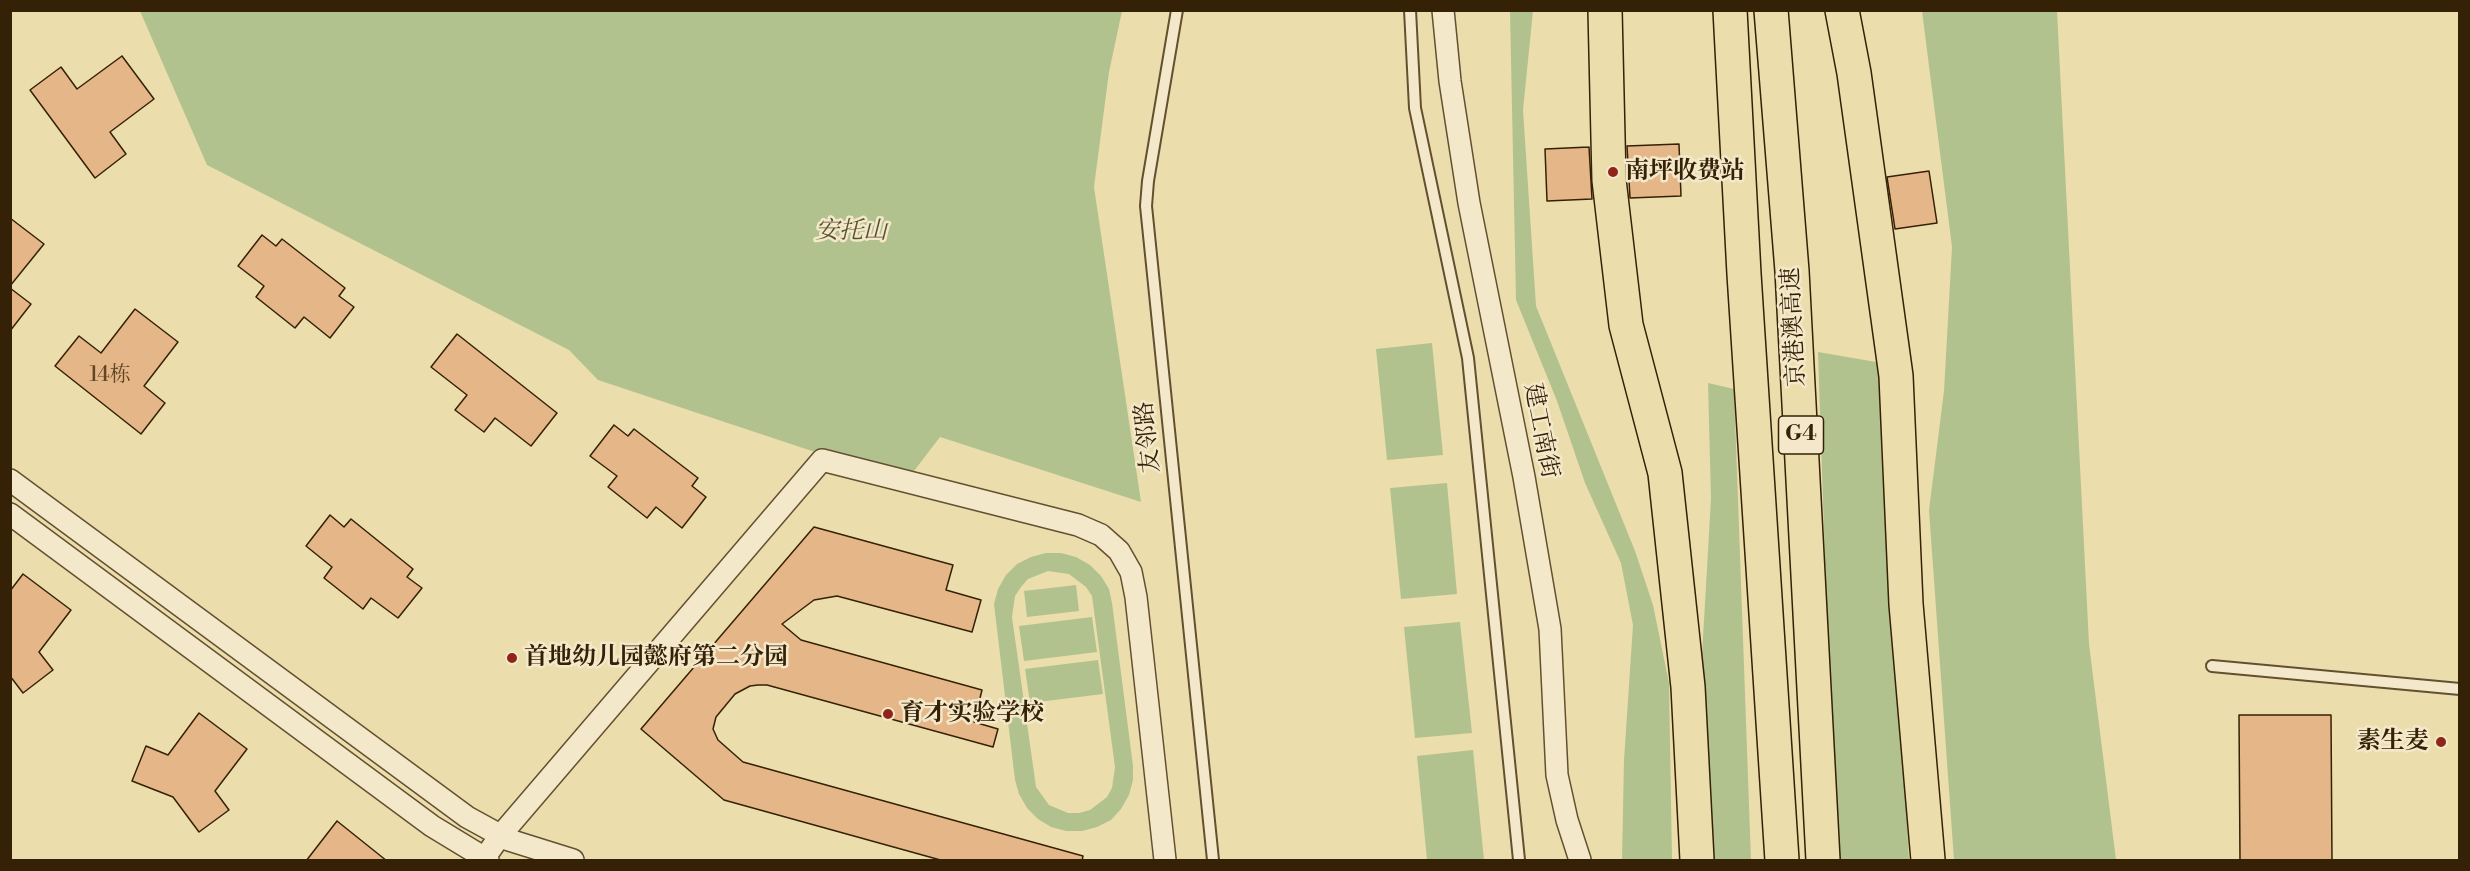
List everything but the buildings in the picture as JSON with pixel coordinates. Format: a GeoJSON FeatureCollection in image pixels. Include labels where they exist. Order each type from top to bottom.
{"type":"FeatureCollection","features":[{"type":"Feature","properties":{"kind":"highway"},"geometry":{"type":"LineString","coordinates":[[1605,10],[1610,192],[1626,325],[1665,473],[1688,687],[1697,861]]}},
{"type":"Feature","properties":{"kind":"highway","name":"京港澳高速"},"geometry":{"type":"LineString","coordinates":[[1730,10],[1744,274],[1782,861]]}},
{"type":"Feature","properties":{"kind":"highway","name":"京港澳高速"},"geometry":{"type":"LineString","coordinates":[[1771,10],[1792,271],[1823,861]]}},
{"type":"Feature","properties":{"kind":"highway"},"geometry":{"type":"LineString","coordinates":[[1842,10],[1854,73],[1896,376],[1906,604],[1928,861]]}},
{"type":"Feature","properties":{"kind":"street","name":"建工南街"},"geometry":{"type":"LineString","coordinates":[[1443,10],[1450,81],[1469,203],[1524,477],[1550,629],[1557,775],[1567,820],[1580,861]]}},
{"type":"Feature","properties":{"kind":"street"},"geometry":{"type":"LineString","coordinates":[[10,514],[432,825],[485,860],[500,836],[822,460],[1078,525],[1101,535],[1119,551],[1131,572],[1136,597],[1165,861]]}},
{"type":"Feature","properties":{"kind":"street"},"geometry":{"type":"LineString","coordinates":[[10,480],[467,817],[500,836],[531,849],[573,861]]}},
{"type":"Feature","properties":{"kind":"lane","name":"友邻路"},"geometry":{"type":"LineString","coordinates":[[1177,10],[1148,181],[1146,206],[1213,861]]}},
{"type":"Feature","properties":{"kind":"lane"},"geometry":{"type":"LineString","coordinates":[[1410,10],[1415,108],[1468,358],[1520,861]]}},
{"type":"Feature","properties":{"kind":"lane"},"geometry":{"type":"LineString","coordinates":[[2212,666],[2460,689]]}},
{"type":"Feature","properties":{"kind":"green space","name":"安托山"},"geometry":{"type":"Polygon","coordinates":[[[140,11],[1122,11],[1109,72],[1094,187],[1141,502],[940,437],[914,471],[818,453],[598,380],[569,350],[207,165],[140,11]]]}},
{"type":"Feature","properties":{"kind":"green space"},"geometry":{"type":"Polygon","coordinates":[[[1510,11],[1533,11],[1523,110],[1536,306],[1635,551],[1653,605],[1669,683],[1672,860],[1622,860],[1624,760],[1633,625],[1621,563],[1585,483],[1557,401],[1516,300],[1510,11]]]}},
{"type":"Feature","properties":{"kind":"green space"},"geometry":{"type":"Polygon","coordinates":[[[1922,11],[2057,11],[2089,644],[2116,860],[1954,860],[1929,510],[1944,391],[1952,247],[1922,11]]]}},
{"type":"Feature","properties":{"kind":"green space"},"geometry":{"type":"Polygon","coordinates":[[[1432,343],[1443,455],[1387,460],[1376,349],[1432,343]]]}},
{"type":"Feature","properties":{"kind":"green space"},"geometry":{"type":"Polygon","coordinates":[[[1818,352],[1882,363],[1909,860],[1835,860],[1818,352]]]}},
{"type":"Feature","properties":{"kind":"green space"},"geometry":{"type":"Polygon","coordinates":[[[1708,383],[1734,389],[1751,860],[1709,860],[1701,672],[1711,499],[1708,383]]]}},
{"type":"Feature","properties":{"kind":"green space"},"geometry":{"type":"Polygon","coordinates":[[[1447,483],[1457,594],[1401,599],[1390,488],[1447,483]]]}},
{"type":"Feature","properties":{"kind":"green space"},"geometry":{"type":"Polygon","coordinates":[[[1046,553],[1061,553],[1076,557],[1090,565],[1101,576],[1109,589],[1112,603],[1133,780],[1129,795],[1111,820],[1082,831],[1066,831],[1051,827],[1038,819],[1027,808],[1019,794],[1015,780],[994,604],[998,589],[1006,575],[1017,564],[1046,553]],[[1048,571],[1028,579],[1015,596],[1012,617],[1036,787],[1049,805],[1068,813],[1079,813],[1090,810],[1107,797],[1112,788],[1115,767],[1092,596],[1086,587],[1069,574],[1048,571]]]}},
{"type":"Feature","properties":{"kind":"green space"},"geometry":{"type":"Polygon","coordinates":[[[1076,585],[1079,611],[1027,617],[1024,591],[1076,585]]]}},
{"type":"Feature","properties":{"kind":"green space"},"geometry":{"type":"Polygon","coordinates":[[[1092,617],[1097,652],[1024,661],[1019,626],[1092,617]]]}},
{"type":"Feature","properties":{"kind":"green space"},"geometry":{"type":"Polygon","coordinates":[[[1460,622],[1472,733],[1415,738],[1404,627],[1460,622]]]}},
{"type":"Feature","properties":{"kind":"green space"},"geometry":{"type":"Polygon","coordinates":[[[1098,660],[1103,694],[1030,703],[1025,669],[1098,660]]]}},
{"type":"Feature","properties":{"kind":"green space"},"geometry":{"type":"Polygon","coordinates":[[[1473,750],[1484,860],[1427,860],[1417,756],[1473,750]]]}},
{"type":"Feature","properties":{"kind":"place","name":"南坪收费站"},"geometry":{"type":"Point","coordinates":[1613,172]}},
{"type":"Feature","properties":{"kind":"place","name":"首地幼儿园懿府第二分园"},"geometry":{"type":"Point","coordinates":[512,658]}},
{"type":"Feature","properties":{"kind":"place","name":"育才实验学校"},"geometry":{"type":"Point","coordinates":[888,714]}},
{"type":"Feature","properties":{"kind":"place","name":"素生麦"},"geometry":{"type":"Point","coordinates":[2441,742]}}]}
